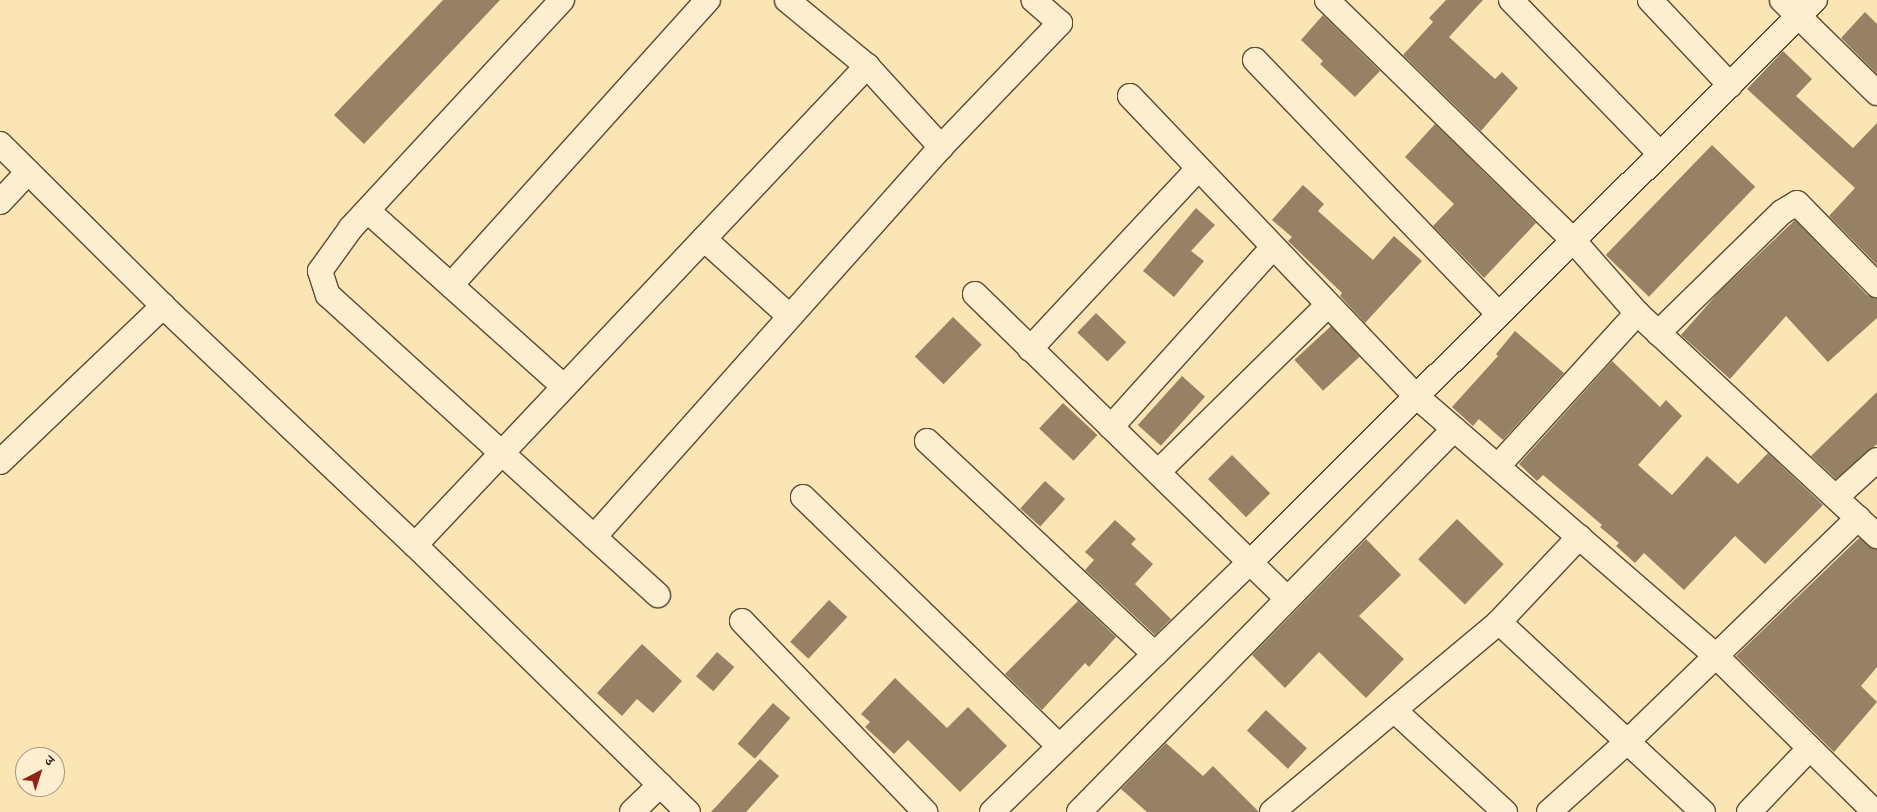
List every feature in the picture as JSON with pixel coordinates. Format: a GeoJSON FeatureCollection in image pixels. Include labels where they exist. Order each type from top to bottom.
{"type":"FeatureCollection","features":[{"type":"Feature","properties":{"kind":"street"},"geometry":{"type":"LineString","coordinates":[[562,0],[332,251],[320,271],[328,295],[658,594]]}},
{"type":"Feature","properties":{"kind":"street"},"geometry":{"type":"LineString","coordinates":[[451,285],[708,0]]}},
{"type":"Feature","properties":{"kind":"street"},"geometry":{"type":"LineString","coordinates":[[787,0],[867,66],[941,147]]}},
{"type":"Feature","properties":{"kind":"street"},"geometry":{"type":"LineString","coordinates":[[594,537],[788,315],[941,147],[1060,23],[1034,0]]}},
{"type":"Feature","properties":{"kind":"street"},"geometry":{"type":"LineString","coordinates":[[1327,0],[1573,240],[1637,313],[1877,536]]}},
{"type":"Feature","properties":{"kind":"street"},"geometry":{"type":"LineString","coordinates":[[1511,0],[1660,154]]}},
{"type":"Feature","properties":{"kind":"street"},"geometry":{"type":"LineString","coordinates":[[1650,0],[1730,84]]}},
{"type":"Feature","properties":{"kind":"street"},"geometry":{"type":"LineString","coordinates":[[992,812],[1249,563],[1730,84],[1799,5],[1877,93]]}},
{"type":"Feature","properties":{"kind":"street"},"geometry":{"type":"LineString","coordinates":[[1255,60],[1499,314]]}},
{"type":"Feature","properties":{"kind":"street"},"geometry":{"type":"LineString","coordinates":[[415,545],[867,66]]}},
{"type":"Feature","properties":{"kind":"street"},"geometry":{"type":"LineString","coordinates":[[1130,96],[1416,396],[1715,655],[1875,812]]}},
{"type":"Feature","properties":{"kind":"street"},"geometry":{"type":"LineString","coordinates":[[0,144],[163,306],[415,545],[688,812]]}},
{"type":"Feature","properties":{"kind":"street"},"geometry":{"type":"LineString","coordinates":[[1030,349],[1198,169]]}},
{"type":"Feature","properties":{"kind":"street"},"geometry":{"type":"LineString","coordinates":[[0,202],[28,172]]}},
{"type":"Feature","properties":{"kind":"street"},"geometry":{"type":"LineString","coordinates":[[1658,333],[1782,212],[1797,203],[1806,209],[1877,285]]}},
{"type":"Feature","properties":{"kind":"street"},"geometry":{"type":"LineString","coordinates":[[368,211],[564,387]]}},
{"type":"Feature","properties":{"kind":"street"},"geometry":{"type":"LineString","coordinates":[[704,239],[788,315]]}},
{"type":"Feature","properties":{"kind":"street"},"geometry":{"type":"LineString","coordinates":[[1111,427],[1272,246]]}},
{"type":"Feature","properties":{"kind":"street"},"geometry":{"type":"LineString","coordinates":[[975,294],[1287,598]]}},
{"type":"Feature","properties":{"kind":"street"},"geometry":{"type":"LineString","coordinates":[[1158,472],[1328,305]]}},
{"type":"Feature","properties":{"kind":"street"},"geometry":{"type":"LineString","coordinates":[[0,462],[163,306]]}},
{"type":"Feature","properties":{"kind":"street"},"geometry":{"type":"LineString","coordinates":[[1498,466],[1637,313]]}},
{"type":"Feature","properties":{"kind":"street"},"geometry":{"type":"LineString","coordinates":[[1079,812],[1454,429]]}},
{"type":"Feature","properties":{"kind":"street"},"geometry":{"type":"LineString","coordinates":[[927,441],[1154,654]]}},
{"type":"Feature","properties":{"kind":"street"},"geometry":{"type":"LineString","coordinates":[[1836,497],[1877,460]]}},
{"type":"Feature","properties":{"kind":"street"},"geometry":{"type":"LineString","coordinates":[[803,497],[1059,746]]}},
{"type":"Feature","properties":{"kind":"street"},"geometry":{"type":"LineString","coordinates":[[1549,812],[1627,742],[1858,518]]}},
{"type":"Feature","properties":{"kind":"street"},"geometry":{"type":"LineString","coordinates":[[1276,811],[1499,622],[1579,537]]}},
{"type":"Feature","properties":{"kind":"street"},"geometry":{"type":"LineString","coordinates":[[742,621],[925,812]]}},
{"type":"Feature","properties":{"kind":"street"},"geometry":{"type":"LineString","coordinates":[[1499,622],[1703,812]]}},
{"type":"Feature","properties":{"kind":"street"},"geometry":{"type":"LineString","coordinates":[[1394,710],[1505,812]]}},
{"type":"Feature","properties":{"kind":"street"},"geometry":{"type":"LineString","coordinates":[[1749,812],[1810,748]]}},
{"type":"Feature","properties":{"kind":"street"},"geometry":{"type":"LineString","coordinates":[[632,812],[660,785]]}},
{"type":"Feature","properties":{"kind":"building"},"geometry":{"type":"Polygon","coordinates":[[[443,0],[500,0],[364,144],[334,115],[443,0]]]}},
{"type":"Feature","properties":{"kind":"building"},"geometry":{"type":"Polygon","coordinates":[[[1446,0],[1483,0],[1449,37],[1495,79],[1502,72],[1518,88],[1481,131],[1403,55],[1433,22],[1429,18],[1446,0]]]}},
{"type":"Feature","properties":{"kind":"building"},"geometry":{"type":"Polygon","coordinates":[[[1865,12],[1877,24],[1877,74],[1841,38],[1865,12]]]}},
{"type":"Feature","properties":{"kind":"building"},"geometry":{"type":"Polygon","coordinates":[[[1323,15],[1380,71],[1355,97],[1320,64],[1323,61],[1301,40],[1323,15]]]}},
{"type":"Feature","properties":{"kind":"building"},"geometry":{"type":"Polygon","coordinates":[[[1783,51],[1812,79],[1796,96],[1853,148],[1877,123],[1877,265],[1829,216],[1855,188],[1747,89],[1783,51]]]}},
{"type":"Feature","properties":{"kind":"building"},"geometry":{"type":"Polygon","coordinates":[[[1435,124],[1536,223],[1484,278],[1433,226],[1454,204],[1405,157],[1435,124]]]}},
{"type":"Feature","properties":{"kind":"building"},"geometry":{"type":"Polygon","coordinates":[[[1712,145],[1755,187],[1649,297],[1606,255],[1712,145]]]}},
{"type":"Feature","properties":{"kind":"building"},"geometry":{"type":"Polygon","coordinates":[[[1303,185],[1324,204],[1318,211],[1373,260],[1394,236],[1422,261],[1365,323],[1340,296],[1342,293],[1288,241],[1292,237],[1272,220],[1303,185]]]}},
{"type":"Feature","properties":{"kind":"building"},"geometry":{"type":"Polygon","coordinates":[[[1196,208],[1215,225],[1191,251],[1204,261],[1174,297],[1143,271],[1196,208]]]}},
{"type":"Feature","properties":{"kind":"building"},"geometry":{"type":"Polygon","coordinates":[[[1795,220],[1867,295],[1877,298],[1877,318],[1828,362],[1786,316],[1730,379],[1681,335],[1718,293],[1795,220]]]}},
{"type":"Feature","properties":{"kind":"building"},"geometry":{"type":"Polygon","coordinates":[[[1096,313],[1126,342],[1107,362],[1077,332],[1096,313]]]}},
{"type":"Feature","properties":{"kind":"building"},"geometry":{"type":"Polygon","coordinates":[[[953,317],[982,345],[944,384],[915,357],[953,317]]]}},
{"type":"Feature","properties":{"kind":"building"},"geometry":{"type":"Polygon","coordinates":[[[1331,326],[1360,357],[1323,391],[1294,360],[1331,326]]]}},
{"type":"Feature","properties":{"kind":"building"},"geometry":{"type":"Polygon","coordinates":[[[1515,331],[1564,373],[1503,440],[1479,419],[1473,426],[1452,407],[1498,356],[1496,354],[1515,331]]]}},
{"type":"Feature","properties":{"kind":"building"},"geometry":{"type":"Polygon","coordinates":[[[1612,361],[1660,407],[1666,400],[1682,416],[1638,465],[1672,495],[1707,456],[1738,484],[1768,453],[1823,505],[1765,564],[1735,536],[1684,590],[1644,553],[1635,563],[1616,546],[1619,543],[1600,527],[1602,525],[1581,507],[1543,475],[1537,481],[1519,464],[1612,361]]]}},
{"type":"Feature","properties":{"kind":"building"},"geometry":{"type":"Polygon","coordinates":[[[1182,376],[1205,397],[1161,446],[1138,425],[1182,376]]]}},
{"type":"Feature","properties":{"kind":"building"},"geometry":{"type":"Polygon","coordinates":[[[1877,392],[1877,444],[1836,479],[1811,456],[1877,392]]]}},
{"type":"Feature","properties":{"kind":"building"},"geometry":{"type":"Polygon","coordinates":[[[1063,403],[1097,435],[1074,461],[1039,429],[1063,403]]]}},
{"type":"Feature","properties":{"kind":"building"},"geometry":{"type":"Polygon","coordinates":[[[1232,455],[1270,493],[1246,517],[1208,479],[1232,455]]]}},
{"type":"Feature","properties":{"kind":"building"},"geometry":{"type":"Polygon","coordinates":[[[1045,481],[1065,499],[1040,527],[1020,508],[1045,481]]]}},
{"type":"Feature","properties":{"kind":"building"},"geometry":{"type":"Polygon","coordinates":[[[1457,519],[1504,564],[1465,604],[1418,559],[1457,519]]]}},
{"type":"Feature","properties":{"kind":"building"},"geometry":{"type":"Polygon","coordinates":[[[1115,520],[1136,539],[1131,544],[1153,564],[1135,584],[1171,619],[1155,635],[1085,570],[1094,560],[1085,552],[1115,520]]]}},
{"type":"Feature","properties":{"kind":"building"},"geometry":{"type":"Polygon","coordinates":[[[1859,538],[1877,549],[1877,667],[1861,686],[1877,702],[1834,752],[1736,656],[1859,538]]]}},
{"type":"Feature","properties":{"kind":"building"},"geometry":{"type":"Polygon","coordinates":[[[1366,539],[1401,575],[1359,616],[1404,659],[1366,698],[1319,652],[1285,688],[1252,655],[1366,539]]]}},
{"type":"Feature","properties":{"kind":"building"},"geometry":{"type":"Polygon","coordinates":[[[829,600],[847,617],[808,659],[790,642],[829,600]]]}},
{"type":"Feature","properties":{"kind":"building"},"geometry":{"type":"Polygon","coordinates":[[[1078,601],[1116,637],[1089,667],[1085,663],[1042,710],[1005,674],[1078,601]]]}},
{"type":"Feature","properties":{"kind":"building"},"geometry":{"type":"Polygon","coordinates":[[[642,644],[682,681],[653,713],[637,699],[622,716],[597,693],[642,644]]]}},
{"type":"Feature","properties":{"kind":"building"},"geometry":{"type":"Polygon","coordinates":[[[717,652],[734,667],[713,691],[696,676],[717,652]]]}},
{"type":"Feature","properties":{"kind":"building"},"geometry":{"type":"Polygon","coordinates":[[[895,678],[947,728],[968,707],[1007,746],[960,792],[908,740],[894,754],[865,727],[870,722],[861,714],[895,678]]]}},
{"type":"Feature","properties":{"kind":"building"},"geometry":{"type":"Polygon","coordinates":[[[773,703],[790,718],[755,759],[738,744],[773,703]]]}},
{"type":"Feature","properties":{"kind":"building"},"geometry":{"type":"Polygon","coordinates":[[[1266,710],[1307,748],[1288,769],[1247,730],[1266,710]]]}},
{"type":"Feature","properties":{"kind":"building"},"geometry":{"type":"Polygon","coordinates":[[[1166,743],[1203,776],[1213,766],[1259,812],[1147,812],[1121,789],[1166,743]]]}},
{"type":"Feature","properties":{"kind":"building"},"geometry":{"type":"Polygon","coordinates":[[[760,759],[779,776],[746,812],[711,812],[760,759]]]}}]}
